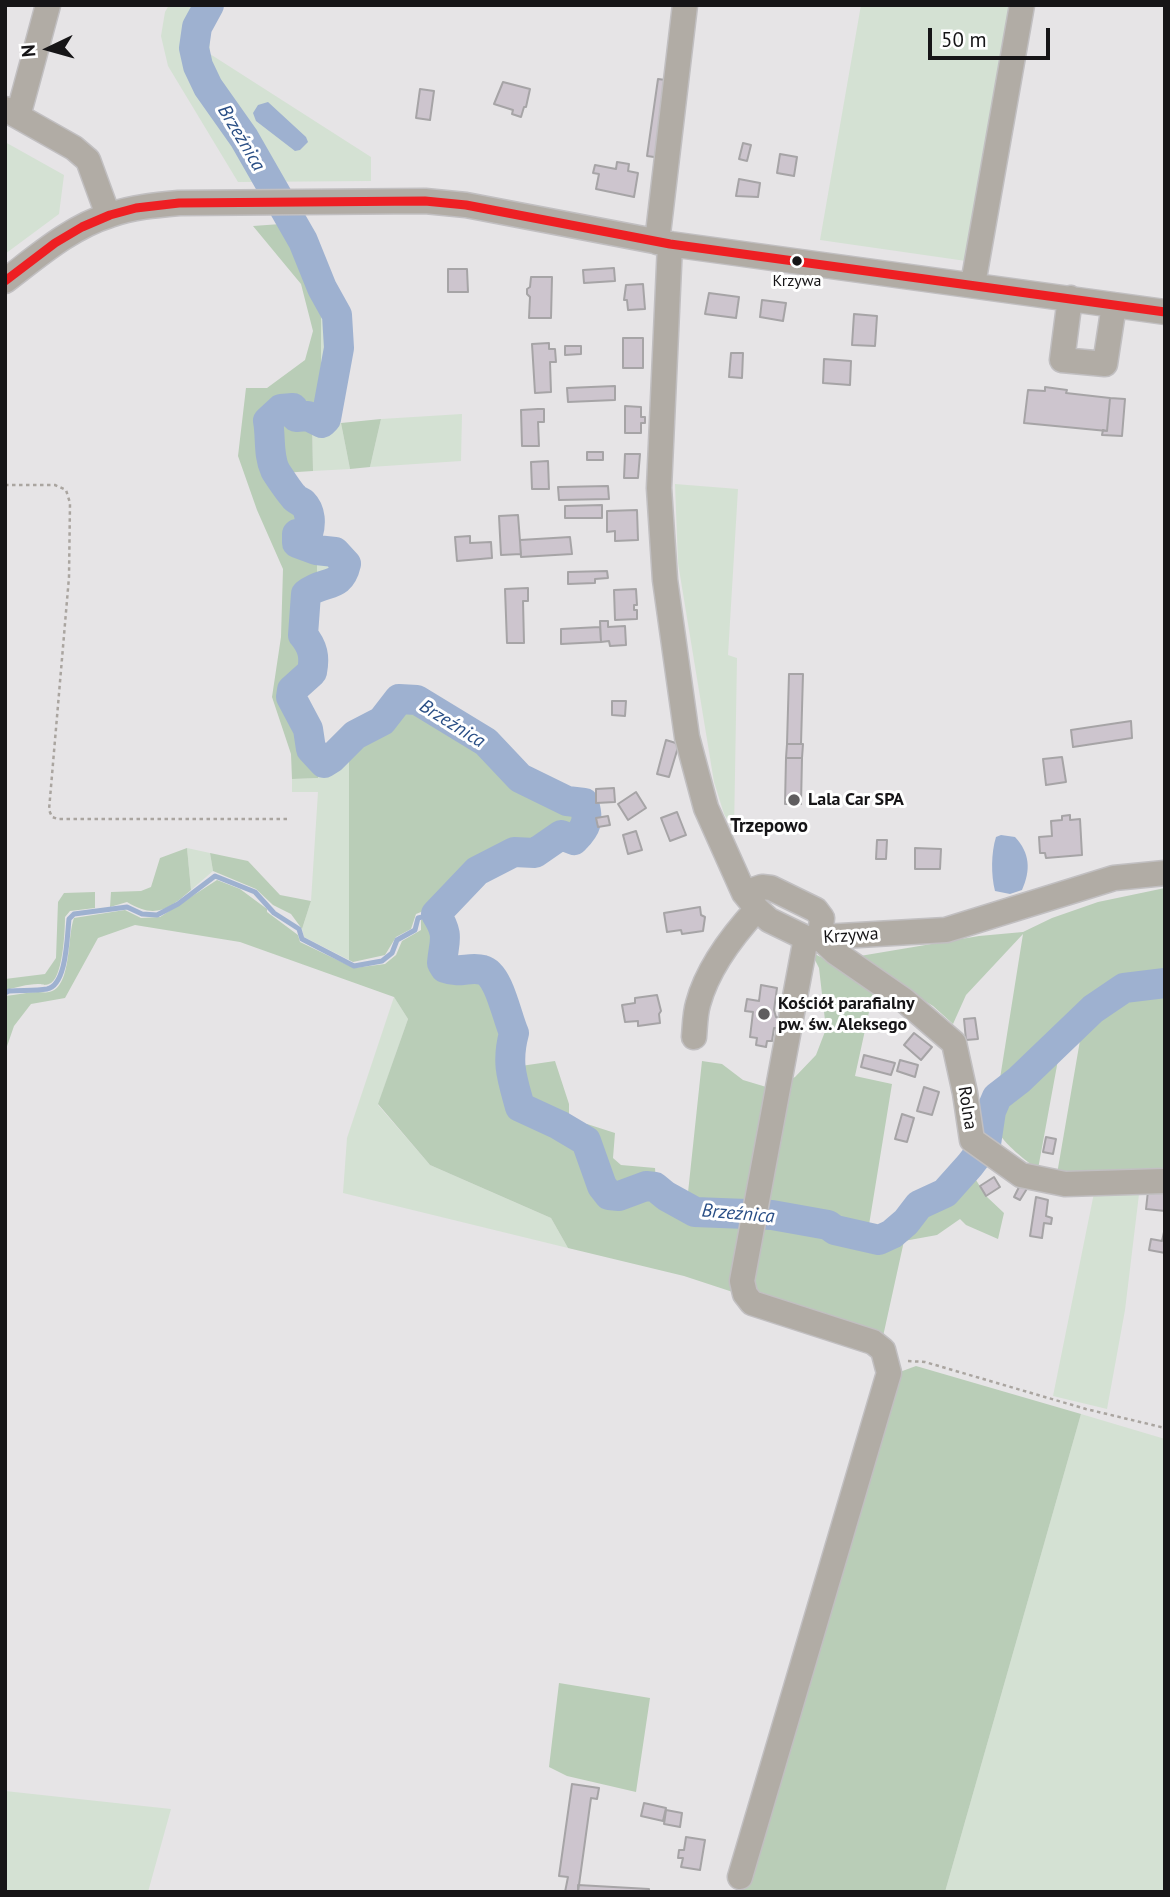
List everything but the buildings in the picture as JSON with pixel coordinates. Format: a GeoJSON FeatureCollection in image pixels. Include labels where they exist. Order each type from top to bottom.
{"type":"FeatureCollection","features":[{"type":"Feature","properties":{"kind":"street"},"geometry":{"type":"LineString","coordinates":[[48,5],[11,112],[74,148],[88,160],[108,215]]}},
{"type":"Feature","properties":{"kind":"street"},"geometry":{"type":"LineString","coordinates":[[685,5],[664,243],[659,488],[665,580],[690,748],[706,808],[750,901]]}},
{"type":"Feature","properties":{"kind":"street"},"geometry":{"type":"LineString","coordinates":[[973,284],[1022,5]]}},
{"type":"Feature","properties":{"kind":"street"},"geometry":{"type":"LineString","coordinates":[[5,281],[68,235],[108,215],[141,207],[179,203],[425,201],[467,205],[664,243],[1165,312]]}},
{"type":"Feature","properties":{"kind":"street"},"geometry":{"type":"LineString","coordinates":[[1070,298],[1062,360],[1105,364],[1114,305]]}},
{"type":"Feature","properties":{"kind":"street","name":"Krzywa"},"geometry":{"type":"LineString","coordinates":[[813,938],[946,930],[1114,878],[1165,873]]}},
{"type":"Feature","properties":{"kind":"street"},"geometry":{"type":"LineString","coordinates":[[694,1037],[697,1007],[703,987],[744,923],[750,901],[762,887],[771,888],[817,910],[822,918],[813,938],[753,1215],[742,1281],[745,1294],[752,1303],[873,1342],[883,1350],[889,1373],[740,1877]]}},
{"type":"Feature","properties":{"kind":"street","name":"Rolna"},"geometry":{"type":"LineString","coordinates":[[813,938],[904,1000],[954,1043],[972,1140],[1021,1175],[1065,1184],[1165,1181]]}},
{"type":"Feature","properties":{"kind":"path"},"geometry":{"type":"LineString","coordinates":[[5,485],[55,485],[66,490],[70,503],[69,577],[49,810],[52,817],[289,819]]}},
{"type":"Feature","properties":{"kind":"path"},"geometry":{"type":"LineString","coordinates":[[887,1363],[898,1360],[925,1362],[1086,1409],[1165,1428]]}},
{"type":"Feature","properties":{"kind":"green space"},"geometry":{"type":"Polygon","coordinates":[[[169,5],[219,5],[209,28],[210,54],[371,157],[371,181],[238,182],[168,66],[161,36],[165,12],[169,5]]]}},
{"type":"Feature","properties":{"kind":"green space"},"geometry":{"type":"Polygon","coordinates":[[[861,5],[1012,5],[966,261],[820,240],[861,5]]]}},
{"type":"Feature","properties":{"kind":"green space"},"geometry":{"type":"Polygon","coordinates":[[[5,142],[64,175],[59,214],[5,254],[5,142]]]}},
{"type":"Feature","properties":{"kind":"green space"},"geometry":{"type":"Polygon","coordinates":[[[281,224],[288,230],[321,295],[321,420],[310,413],[297,413],[294,406],[282,405],[265,418],[276,478],[281,488],[302,507],[308,528],[295,532],[292,541],[296,547],[317,555],[317,582],[304,592],[299,622],[300,637],[310,656],[310,668],[287,694],[306,734],[307,751],[319,764],[318,778],[292,779],[291,754],[272,697],[281,637],[283,569],[257,510],[238,456],[246,388],[267,388],[305,360],[313,331],[301,284],[253,226],[281,224]]]}},
{"type":"Feature","properties":{"kind":"green space"},"geometry":{"type":"Polygon","coordinates":[[[321,295],[333,316],[334,352],[321,420],[321,295]]]}},
{"type":"Feature","properties":{"kind":"green space"},"geometry":{"type":"Polygon","coordinates":[[[282,411],[291,412],[293,419],[312,422],[313,471],[282,473],[278,469],[274,458],[276,439],[272,424],[282,411]]]}},
{"type":"Feature","properties":{"kind":"green space"},"geometry":{"type":"Polygon","coordinates":[[[462,414],[461,461],[370,467],[381,419],[462,414]]]}},
{"type":"Feature","properties":{"kind":"green space"},"geometry":{"type":"Polygon","coordinates":[[[381,419],[370,467],[350,469],[341,423],[381,419]]]}},
{"type":"Feature","properties":{"kind":"green space"},"geometry":{"type":"Polygon","coordinates":[[[312,422],[321,429],[328,424],[341,423],[350,469],[313,471],[312,422]]]}},
{"type":"Feature","properties":{"kind":"green space"},"geometry":{"type":"Polygon","coordinates":[[[675,484],[738,489],[728,655],[737,658],[734,831],[724,814],[714,782],[678,563],[675,484]]]}},
{"type":"Feature","properties":{"kind":"green space"},"geometry":{"type":"Polygon","coordinates":[[[317,555],[334,555],[342,566],[341,573],[334,580],[317,582],[317,555]]]}},
{"type":"Feature","properties":{"kind":"green space"},"geometry":{"type":"Polygon","coordinates":[[[400,702],[413,702],[484,745],[520,782],[563,802],[578,804],[583,811],[583,828],[574,835],[562,833],[552,836],[533,849],[515,848],[474,867],[451,895],[416,914],[411,929],[396,937],[385,955],[353,962],[349,960],[349,746],[357,737],[384,724],[400,702]]]}},
{"type":"Feature","properties":{"kind":"green space"},"geometry":{"type":"Polygon","coordinates":[[[349,746],[349,960],[304,937],[302,929],[311,901],[318,792],[292,792],[292,779],[318,778],[319,764],[328,768],[349,746]]]}},
{"type":"Feature","properties":{"kind":"green space"},"geometry":{"type":"Polygon","coordinates":[[[187,848],[210,853],[213,871],[191,890],[187,848]]]}},
{"type":"Feature","properties":{"kind":"green space"},"geometry":{"type":"Polygon","coordinates":[[[187,848],[191,890],[183,897],[161,910],[146,910],[127,902],[110,907],[111,892],[141,891],[151,887],[160,858],[187,848]]]}},
{"type":"Feature","properties":{"kind":"green space"},"geometry":{"type":"Polygon","coordinates":[[[210,853],[248,861],[280,895],[311,901],[302,929],[291,914],[273,905],[256,889],[213,871],[210,853]]]}},
{"type":"Feature","properties":{"kind":"green space"},"geometry":{"type":"Polygon","coordinates":[[[217,880],[240,889],[267,909],[267,912],[298,935],[300,942],[354,968],[385,964],[396,955],[402,941],[421,930],[421,920],[431,919],[442,939],[439,969],[458,978],[472,972],[482,972],[496,993],[511,1034],[498,1060],[504,1064],[515,1110],[554,1126],[585,1143],[600,1192],[611,1206],[646,1189],[655,1189],[664,1200],[673,1201],[687,1214],[739,1216],[797,1225],[860,1239],[876,1247],[898,1236],[898,1232],[920,1210],[945,1200],[954,1187],[971,1172],[986,1196],[1004,1213],[998,1239],[966,1225],[960,1219],[937,1235],[904,1241],[882,1341],[684,1276],[568,1248],[551,1218],[430,1165],[378,1104],[408,1019],[394,997],[240,942],[135,925],[98,938],[65,998],[31,1004],[14,1026],[5,1052],[5,996],[48,992],[56,988],[65,972],[74,918],[125,910],[141,918],[160,917],[217,880]]]}},
{"type":"Feature","properties":{"kind":"green space"},"geometry":{"type":"Polygon","coordinates":[[[1165,888],[1165,979],[1122,985],[1086,1010],[998,1091],[1023,934],[966,995],[953,1024],[933,1006],[854,957],[979,936],[1023,932],[1052,918],[1098,902],[1165,888]]]}},
{"type":"Feature","properties":{"kind":"green space"},"geometry":{"type":"Polygon","coordinates":[[[95,892],[95,908],[70,911],[65,917],[62,954],[54,981],[47,985],[5,990],[5,979],[45,974],[56,958],[58,902],[64,893],[95,892]]]}},
{"type":"Feature","properties":{"kind":"green space"},"geometry":{"type":"Polygon","coordinates":[[[811,952],[874,989],[855,1076],[892,1084],[868,1231],[845,1230],[833,1222],[772,1205],[703,1209],[687,1202],[702,1061],[722,1064],[743,1080],[773,1089],[795,1077],[816,1055],[826,1029],[819,968],[811,952]]]}},
{"type":"Feature","properties":{"kind":"green space"},"geometry":{"type":"Polygon","coordinates":[[[1165,988],[1165,1171],[1057,1174],[1083,1023],[1127,991],[1165,988]]]}},
{"type":"Feature","properties":{"kind":"green space"},"geometry":{"type":"Polygon","coordinates":[[[394,997],[408,1019],[378,1105],[430,1165],[551,1218],[568,1248],[343,1193],[347,1138],[394,997]]]}},
{"type":"Feature","properties":{"kind":"green space"},"geometry":{"type":"Polygon","coordinates":[[[1060,1049],[1038,1169],[1000,1136],[997,1113],[1000,1103],[1025,1085],[1025,1078],[1060,1049]]]}},
{"type":"Feature","properties":{"kind":"green space"},"geometry":{"type":"Polygon","coordinates":[[[555,1061],[569,1104],[569,1126],[521,1103],[514,1067],[555,1061]]]}},
{"type":"Feature","properties":{"kind":"green space"},"geometry":{"type":"Polygon","coordinates":[[[587,1124],[615,1133],[613,1158],[621,1165],[655,1168],[656,1183],[616,1192],[609,1188],[599,1174],[590,1138],[581,1132],[587,1124]]]}},
{"type":"Feature","properties":{"kind":"green space"},"geometry":{"type":"Polygon","coordinates":[[[1140,1186],[1125,1310],[1107,1409],[1053,1396],[1095,1188],[1140,1186]]]}},
{"type":"Feature","properties":{"kind":"green space"},"geometry":{"type":"Polygon","coordinates":[[[916,1366],[1081,1414],[945,1892],[741,1892],[897,1373],[916,1366]]]}},
{"type":"Feature","properties":{"kind":"green space"},"geometry":{"type":"Polygon","coordinates":[[[1081,1414],[1165,1439],[1165,1892],[945,1892],[1081,1414]]]}},
{"type":"Feature","properties":{"kind":"green space"},"geometry":{"type":"Polygon","coordinates":[[[559,1683],[650,1698],[636,1792],[567,1776],[549,1767],[559,1683]]]}},
{"type":"Feature","properties":{"kind":"green space"},"geometry":{"type":"Polygon","coordinates":[[[5,1791],[171,1809],[148,1892],[5,1892],[5,1791]]]}},
{"type":"Feature","properties":{"kind":"water"},"geometry":{"type":"Polygon","coordinates":[[[268,102],[306,137],[308,142],[300,150],[295,151],[256,121],[253,113],[258,105],[268,102]]]}},
{"type":"Feature","properties":{"kind":"water"},"geometry":{"type":"Polygon","coordinates":[[[996,837],[1015,837],[1024,849],[1028,862],[1022,890],[1010,894],[995,891],[994,885],[993,850],[996,837]]]}},
{"type":"Feature","properties":{"kind":"waterway","name":"Brzeźnica"},"geometry":{"type":"LineString","coordinates":[[209,5],[197,27],[194,48],[198,66],[208,87],[244,138],[303,241],[322,288],[337,315],[339,348],[326,419],[322,423],[308,416],[296,417],[293,408],[281,409],[268,421],[271,458],[275,470],[293,496],[306,506],[309,514],[308,534],[297,534],[297,543],[316,550],[335,552],[346,564],[340,578],[306,594],[303,635],[311,648],[313,667],[312,672],[292,690],[291,697],[308,729],[311,749],[324,763],[355,735],[382,721],[399,699],[417,700],[486,742],[520,778],[567,801],[584,803],[586,823],[574,840],[561,835],[535,853],[514,852],[477,871],[436,914],[445,933],[442,963],[445,968],[483,970],[489,973],[498,988],[514,1033],[510,1062],[520,1107],[586,1141],[602,1186],[609,1195],[619,1196],[646,1186],[655,1187],[695,1212],[772,1215],[828,1225],[835,1230],[879,1240],[892,1234],[906,1222],[919,1205],[945,1193],[986,1144],[991,1111],[997,1097],[1019,1080],[1093,1009],[1124,988],[1165,983]]}},
{"type":"Feature","properties":{"kind":"waterway"},"geometry":{"type":"LineString","coordinates":[[5,993],[54,986],[62,970],[69,919],[74,914],[127,907],[142,914],[157,915],[178,904],[215,876],[255,892],[274,913],[299,929],[302,939],[354,966],[382,961],[392,953],[397,940],[415,930],[418,918],[436,914]]}},
{"type":"Feature","properties":{"kind":"transit line"},"geometry":{"type":"LineString","coordinates":[[5,281],[55,243],[82,227],[136,208],[179,203],[425,201],[466,205],[670,244],[1165,312]]}},
{"type":"Feature","properties":{"kind":"place","name":"Krzywa"},"geometry":{"type":"Point","coordinates":[797,261]}},
{"type":"Feature","properties":{"kind":"place","name":"Lala Car SPA"},"geometry":{"type":"Point","coordinates":[794,800]}},
{"type":"Feature","properties":{"kind":"place","name":"Kościół parafialny pw. św. Aleksego"},"geometry":{"type":"Point","coordinates":[764,1014]}},
{"type":"Feature","properties":{"kind":"district","name":"Trzepowo"},"geometry":{"type":"Point","coordinates":[769,827]}}]}
